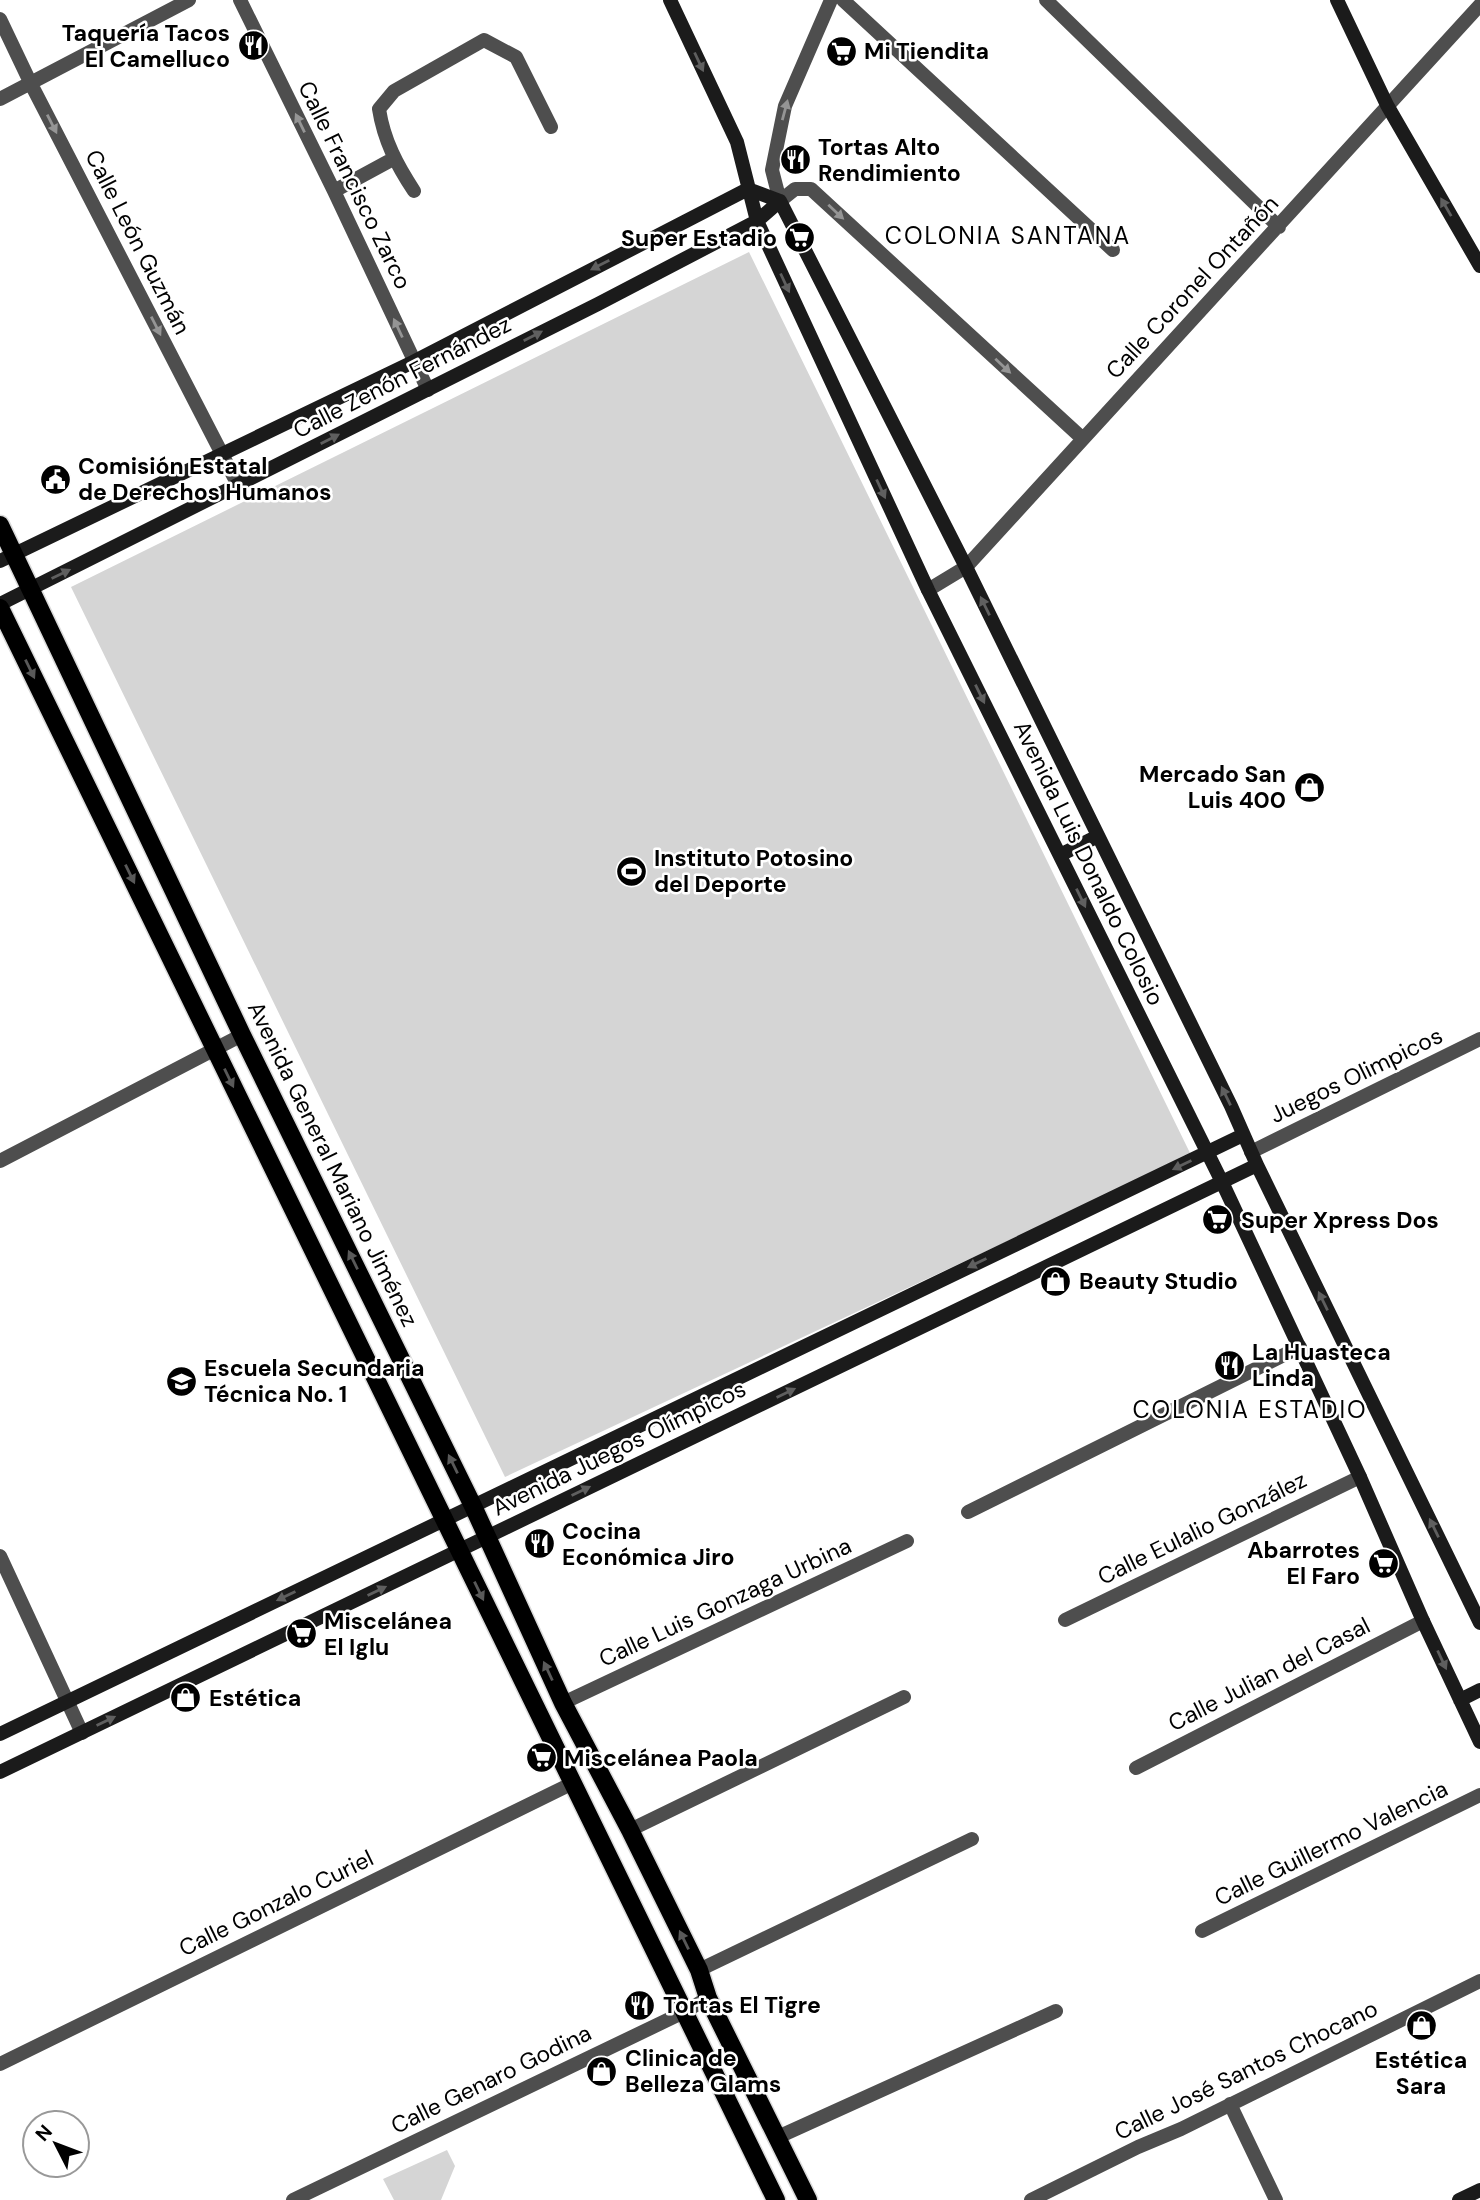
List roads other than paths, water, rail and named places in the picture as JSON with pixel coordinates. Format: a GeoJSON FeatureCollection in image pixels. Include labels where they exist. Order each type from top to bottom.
{"type":"FeatureCollection","features":[{"type":"Feature","properties":{"kind":"main road","name":"Avenida General Mariano Jiménez"},"geometry":{"type":"LineString","coordinates":[[0,525],[7,558],[31,589],[242,1035],[474,1506],[563,1703],[630,1830],[699,1970],[708,1998],[808,2200]]}},
{"type":"Feature","properties":{"kind":"main road"},"geometry":{"type":"LineString","coordinates":[[0,606],[776,2200]]}},
{"type":"Feature","properties":{"kind":"street"},"geometry":{"type":"LineString","coordinates":[[0,99],[189,0]]}},
{"type":"Feature","properties":{"kind":"street","name":"Calle Francisco Zarco"},"geometry":{"type":"LineString","coordinates":[[240,0],[428,390]]}},
{"type":"Feature","properties":{"kind":"street","name":"Avenida Luis Donaldo Colosio"},"geometry":{"type":"LineString","coordinates":[[670,0],[737,142],[757,221],[928,590],[1222,1182],[1360,1476],[1423,1621],[1480,1742]]}},
{"type":"Feature","properties":{"kind":"street"},"geometry":{"type":"LineString","coordinates":[[780,201],[772,170],[785,106],[831,0]]}},
{"type":"Feature","properties":{"kind":"street"},"geometry":{"type":"LineString","coordinates":[[843,0],[1113,250]]}},
{"type":"Feature","properties":{"kind":"street"},"geometry":{"type":"LineString","coordinates":[[1046,0],[1279,227]]}},
{"type":"Feature","properties":{"kind":"street"},"geometry":{"type":"LineString","coordinates":[[1337,0],[1387,105],[1480,266]]}},
{"type":"Feature","properties":{"kind":"street","name":"Calle Coronel Ontañón"},"geometry":{"type":"LineString","coordinates":[[928,590],[966,568],[1480,5]]}},
{"type":"Feature","properties":{"kind":"street","name":"Calle León Guzmán"},"geometry":{"type":"LineString","coordinates":[[0,19],[238,485]]}},
{"type":"Feature","properties":{"kind":"street"},"geometry":{"type":"LineString","coordinates":[[414,191],[393,159],[382,129],[379,109],[394,92],[484,40],[516,57],[551,127]]}},
{"type":"Feature","properties":{"kind":"street"},"geometry":{"type":"LineString","coordinates":[[334,191],[393,159]]}},
{"type":"Feature","properties":{"kind":"street"},"geometry":{"type":"LineString","coordinates":[[748,189],[780,201]]}},
{"type":"Feature","properties":{"kind":"street","name":"Calle Zenón Fernández"},"geometry":{"type":"LineString","coordinates":[[7,558],[414,362],[748,189]]}},
{"type":"Feature","properties":{"kind":"street"},"geometry":{"type":"LineString","coordinates":[[780,201],[795,189],[811,189],[1083,439]]}},
{"type":"Feature","properties":{"kind":"street","name":"Avenida Luis Donaldo Colosio"},"geometry":{"type":"LineString","coordinates":[[780,201],[966,568],[1231,1106],[1254,1159],[1480,1623]]}},
{"type":"Feature","properties":{"kind":"street","name":"Calle Zenón Fernández"},"geometry":{"type":"LineString","coordinates":[[0,606],[757,221],[780,201]]}},
{"type":"Feature","properties":{"kind":"street"},"geometry":{"type":"LineString","coordinates":[[1060,855],[1098,836]]}},
{"type":"Feature","properties":{"kind":"street"},"geometry":{"type":"LineString","coordinates":[[0,1161],[242,1035]]}},
{"type":"Feature","properties":{"kind":"street","name":"Juegos Olimpicos"},"geometry":{"type":"LineString","coordinates":[[1254,1159],[1480,1039]]}},
{"type":"Feature","properties":{"kind":"street","name":"Avenida Juegos Olímpicos"},"geometry":{"type":"LineString","coordinates":[[0,1734],[1243,1135]]}},
{"type":"Feature","properties":{"kind":"street","name":"Avenida Juegos Olímpicos"},"geometry":{"type":"LineString","coordinates":[[0,1772],[1222,1182],[1254,1159]]}},
{"type":"Feature","properties":{"kind":"street"},"geometry":{"type":"LineString","coordinates":[[968,1512],[1300,1347]]}},
{"type":"Feature","properties":{"kind":"street","name":"Calle Eulalio González"},"geometry":{"type":"LineString","coordinates":[[1065,1620],[1360,1476]]}},
{"type":"Feature","properties":{"kind":"street","name":"Calle Luis Gonzaga Urbina"},"geometry":{"type":"LineString","coordinates":[[563,1703],[906,1541]]}},
{"type":"Feature","properties":{"kind":"street"},"geometry":{"type":"LineString","coordinates":[[0,1556],[82,1733]]}},
{"type":"Feature","properties":{"kind":"street","name":"Calle Julian del Casal"},"geometry":{"type":"LineString","coordinates":[[1136,1768],[1423,1621]]}},
{"type":"Feature","properties":{"kind":"street"},"geometry":{"type":"LineString","coordinates":[[1460,1700],[1480,1689]]}},
{"type":"Feature","properties":{"kind":"street"},"geometry":{"type":"LineString","coordinates":[[630,1830],[904,1697]]}},
{"type":"Feature","properties":{"kind":"street","name":"Calle Gonzalo Curiel"},"geometry":{"type":"LineString","coordinates":[[0,2064],[573,1783]]}},
{"type":"Feature","properties":{"kind":"street","name":"Calle Guillermo Valencia"},"geometry":{"type":"LineString","coordinates":[[1202,1931],[1480,1795]]}},
{"type":"Feature","properties":{"kind":"street"},"geometry":{"type":"LineString","coordinates":[[699,1970],[972,1839]]}},
{"type":"Feature","properties":{"kind":"street","name":"Calle José Santos Chocano"},"geometry":{"type":"LineString","coordinates":[[1031,2200],[1480,1982]]}},
{"type":"Feature","properties":{"kind":"street","name":"Calle Genaro Godina"},"geometry":{"type":"LineString","coordinates":[[293,2200],[708,1998]]}},
{"type":"Feature","properties":{"kind":"street"},"geometry":{"type":"LineString","coordinates":[[778,2137],[1056,2011]]}},
{"type":"Feature","properties":{"kind":"street"},"geometry":{"type":"LineString","coordinates":[[1230,2104],[1276,2200]]}},
{"type":"Feature","properties":{"kind":"street"},"geometry":{"type":"LineString","coordinates":[[1460,2200],[1480,2190]]}},
{"type":"Feature","properties":{"kind":"place","name":"Taquería Tacos El Camelluco"},"geometry":{"type":"Point","coordinates":[253,46]}},
{"type":"Feature","properties":{"kind":"place","name":"Mi Tiendita"},"geometry":{"type":"Point","coordinates":[841,51]}},
{"type":"Feature","properties":{"kind":"place","name":"Tortas Alto Rendimiento"},"geometry":{"type":"Point","coordinates":[795,160]}},
{"type":"Feature","properties":{"kind":"place","name":"Super Estadio"},"geometry":{"type":"Point","coordinates":[800,238]}},
{"type":"Feature","properties":{"kind":"place","name":"Comisión Estatal de Derechos Humanos"},"geometry":{"type":"Point","coordinates":[55,479]}},
{"type":"Feature","properties":{"kind":"place","name":"Mercado San Luis 400"},"geometry":{"type":"Point","coordinates":[1309,787]}},
{"type":"Feature","properties":{"kind":"place","name":"Instituto Potosino del Deporte"},"geometry":{"type":"Point","coordinates":[631,871]}},
{"type":"Feature","properties":{"kind":"place","name":"Super Xpress Dos"},"geometry":{"type":"Point","coordinates":[1218,1220]}},
{"type":"Feature","properties":{"kind":"place","name":"Beauty Studio"},"geometry":{"type":"Point","coordinates":[1056,1281]}},
{"type":"Feature","properties":{"kind":"place","name":"La Huasteca Linda"},"geometry":{"type":"Point","coordinates":[1229,1365]}},
{"type":"Feature","properties":{"kind":"place","name":"Escuela Secundaria Técnica No. 1"},"geometry":{"type":"Point","coordinates":[181,1381]}},
{"type":"Feature","properties":{"kind":"place","name":"Cocina Económica Jiro"},"geometry":{"type":"Point","coordinates":[539,1544]}},
{"type":"Feature","properties":{"kind":"place","name":"Abarrotes El Faro"},"geometry":{"type":"Point","coordinates":[1383,1563]}},
{"type":"Feature","properties":{"kind":"place","name":"Miscelánea El Iglu"},"geometry":{"type":"Point","coordinates":[301,1634]}},
{"type":"Feature","properties":{"kind":"place","name":"Estética"},"geometry":{"type":"Point","coordinates":[186,1698]}},
{"type":"Feature","properties":{"kind":"place","name":"Miscelánea Paola"},"geometry":{"type":"Point","coordinates":[541,1758]}},
{"type":"Feature","properties":{"kind":"place","name":"Tortas El Tigre"},"geometry":{"type":"Point","coordinates":[640,2005]}},
{"type":"Feature","properties":{"kind":"place","name":"Estética Sara"},"geometry":{"type":"Point","coordinates":[1421,2026]}},
{"type":"Feature","properties":{"kind":"place","name":"Clinica de Belleza Glams"},"geometry":{"type":"Point","coordinates":[602,2071]}},
{"type":"Feature","properties":{"kind":"district","name":"COLONIA SANTANA"},"geometry":{"type":"Point","coordinates":[1008,236]}},
{"type":"Feature","properties":{"kind":"district","name":"COLONIA ESTADIO"},"geometry":{"type":"Point","coordinates":[1250,1410]}}]}
